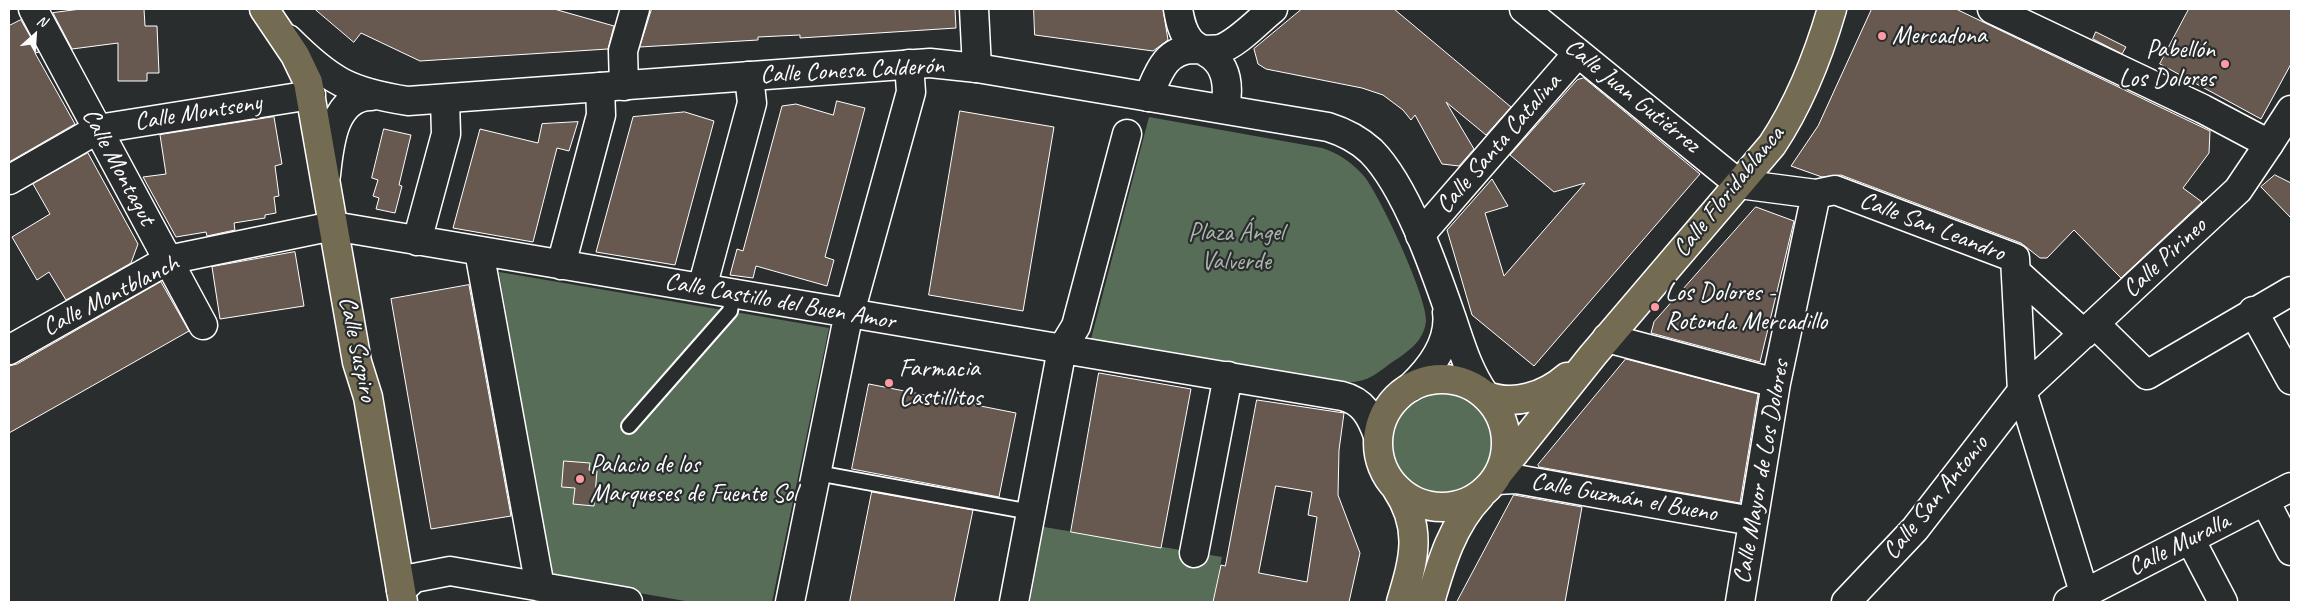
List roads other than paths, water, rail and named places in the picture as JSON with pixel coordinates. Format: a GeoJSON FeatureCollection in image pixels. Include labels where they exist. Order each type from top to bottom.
{"type":"FeatureCollection","features":[{"type":"Feature","properties":{"kind":"main road","name":"Calle Floridablanca"},"geometry":{"type":"LineString","coordinates":[[1430,602],[1451,540],[1463,516],[1600,346],[1772,145],[1795,107],[1812,72],[1832,9]]}},
{"type":"Feature","properties":{"kind":"main road","name":"Calle Suspiro"},"geometry":{"type":"LineString","coordinates":[[266,13],[295,55],[308,82],[357,362],[368,397],[402,596]]}},
{"type":"Feature","properties":{"kind":"main road","name":"Calle Floridablanca"},"geometry":{"type":"LineString","coordinates":[[1485,395],[1500,400],[1511,400],[1543,393],[1560,383],[1600,346]]}},
{"type":"Feature","properties":{"kind":"main road"},"geometry":{"type":"LineString","coordinates":[[1395,487],[1411,500],[1432,507],[1451,507],[1462,504],[1493,481],[1507,449],[1505,428],[1497,409],[1485,395],[1468,384],[1450,379],[1428,380],[1411,386],[1400,394],[1387,410],[1378,436],[1382,467],[1409,510],[1414,537],[1411,568],[1401,602]]}},
{"type":"Feature","properties":{"kind":"street","name":"Calle Montagut"},"geometry":{"type":"LineString","coordinates":[[33,9],[203,325]]}},
{"type":"Feature","properties":{"kind":"street"},"geometry":{"type":"LineString","coordinates":[[974,9],[977,68]]}},
{"type":"Feature","properties":{"kind":"street"},"geometry":{"type":"LineString","coordinates":[[1178,9],[1183,30],[1195,46],[1212,55],[1224,70],[1228,90],[1225,109]]}},
{"type":"Feature","properties":{"kind":"street"},"geometry":{"type":"LineString","coordinates":[[1148,97],[1159,69],[1164,62],[1187,50],[1220,49],[1230,44],[1273,9]]}},
{"type":"Feature","properties":{"kind":"street","name":"Calle Juan Gutiérrez"},"geometry":{"type":"LineString","coordinates":[[1524,9],[1739,184]]}},
{"type":"Feature","properties":{"kind":"street"},"geometry":{"type":"LineString","coordinates":[[1992,9],[2203,109],[2282,132]]}},
{"type":"Feature","properties":{"kind":"street"},"geometry":{"type":"LineString","coordinates":[[561,265],[601,115],[623,51],[632,10]]}},
{"type":"Feature","properties":{"kind":"street","name":"Calle Conesa Calderón"},"geometry":{"type":"LineString","coordinates":[[266,13],[288,39],[328,75],[372,96],[408,102],[908,64],[977,68],[1328,127],[1343,132],[1358,141],[1382,164],[1404,200],[1420,235],[1447,305],[1468,367],[1485,395]]}},
{"type":"Feature","properties":{"kind":"street","name":"Calle Santa Catalina"},"geometry":{"type":"LineString","coordinates":[[1420,235],[1578,52]]}},
{"type":"Feature","properties":{"kind":"street"},"geometry":{"type":"LineString","coordinates":[[790,602],[850,313],[911,92],[908,64]]}},
{"type":"Feature","properties":{"kind":"street"},"geometry":{"type":"LineString","coordinates":[[310,95],[314,79],[318,76],[328,75]]}},
{"type":"Feature","properties":{"kind":"street"},"geometry":{"type":"LineString","coordinates":[[702,288],[752,103],[749,76]]}},
{"type":"Feature","properties":{"kind":"street","name":"Calle Montseny"},"geometry":{"type":"LineString","coordinates":[[9,180],[98,129],[310,95]]}},
{"type":"Feature","properties":{"kind":"street"},"geometry":{"type":"LineString","coordinates":[[326,181],[330,146],[338,118],[353,101],[365,96],[372,96]]}},
{"type":"Feature","properties":{"kind":"street"},"geometry":{"type":"LineString","coordinates":[[417,241],[446,134],[445,100]]}},
{"type":"Feature","properties":{"kind":"street","name":"Calle Pirineo"},"geometry":{"type":"LineString","coordinates":[[2022,391],[2238,190],[2282,132]]}},
{"type":"Feature","properties":{"kind":"street"},"geometry":{"type":"LineString","coordinates":[[1014,602],[1062,349],[1076,326],[1126,134]]}},
{"type":"Feature","properties":{"kind":"street","name":"Calle San Leandro"},"geometry":{"type":"LineString","coordinates":[[1739,184],[1816,194],[1835,190],[2015,258],[2022,391],[2078,599]]}},
{"type":"Feature","properties":{"kind":"street","name":"Calle Mayor de Los Dolores"},"geometry":{"type":"LineString","coordinates":[[1740,602],[1776,383],[1816,194]]}},
{"type":"Feature","properties":{"kind":"street","name":"Calle Castillo del Buen Amor"},"geometry":{"type":"LineString","coordinates":[[334,226],[1350,398],[1368,413],[1378,436]]}},
{"type":"Feature","properties":{"kind":"street","name":"Calle Montblanch"},"geometry":{"type":"LineString","coordinates":[[9,350],[168,260],[334,226]]}},
{"type":"Feature","properties":{"kind":"street"},"geometry":{"type":"LineString","coordinates":[[479,251],[540,587]]}},
{"type":"Feature","properties":{"kind":"street"},"geometry":{"type":"LineString","coordinates":[[2016,272],[2146,375],[2253,311],[2291,291]]}},
{"type":"Feature","properties":{"kind":"street","name":"Calle Conesa Calderón"},"geometry":{"type":"LineString","coordinates":[[1411,386],[1430,368],[1442,347],[1448,326],[1447,305]]}},
{"type":"Feature","properties":{"kind":"street"},"geometry":{"type":"LineString","coordinates":[[2253,311],[2291,380]]}},
{"type":"Feature","properties":{"kind":"street"},"geometry":{"type":"LineString","coordinates":[[1600,346],[1776,383]]}},
{"type":"Feature","properties":{"kind":"street"},"geometry":{"type":"LineString","coordinates":[[1194,553],[1228,376]]}},
{"type":"Feature","properties":{"kind":"street","name":"Calle San Antonio"},"geometry":{"type":"LineString","coordinates":[[1846,602],[1916,529],[2022,391]]}},
{"type":"Feature","properties":{"kind":"street","name":"Calle Guzmán el Bueno"},"geometry":{"type":"LineString","coordinates":[[1493,481],[1516,479],[1752,520]]}},
{"type":"Feature","properties":{"kind":"street","name":"Calle Muralla"},"geometry":{"type":"LineString","coordinates":[[2078,599],[2291,487]]}},
{"type":"Feature","properties":{"kind":"street"},"geometry":{"type":"LineString","coordinates":[[2265,501],[2291,551]]}},
{"type":"Feature","properties":{"kind":"street"},"geometry":{"type":"LineString","coordinates":[[2190,539],[2223,602]]}},
{"type":"Feature","properties":{"kind":"street"},"geometry":{"type":"LineString","coordinates":[[402,596],[414,578],[450,571],[628,602]]}},
{"type":"Feature","properties":{"kind":"lane"},"geometry":{"type":"LineString","coordinates":[[629,426],[730,311],[733,294]]}},
{"type":"Feature","properties":{"kind":"lane"},"geometry":{"type":"LineString","coordinates":[[817,473],[1031,512]]}},
{"type":"Feature","properties":{"kind":"place","name":"Mercadona"},"geometry":{"type":"Point","coordinates":[1882,36]}},
{"type":"Feature","properties":{"kind":"place","name":"Pabellón Los Dolores"},"geometry":{"type":"Point","coordinates":[2225,64]}},
{"type":"Feature","properties":{"kind":"place","name":"Los Dolores - Rotonda Mercadillo"},"geometry":{"type":"Point","coordinates":[1655,307]}},
{"type":"Feature","properties":{"kind":"place","name":"Farmacia Castillitos"},"geometry":{"type":"Point","coordinates":[889,383]}},
{"type":"Feature","properties":{"kind":"place","name":"Palacio de los Marqueses de Fuente Sol"},"geometry":{"type":"Point","coordinates":[580,479]}},
{"type":"Feature","properties":{"kind":"park label","name":"Plaza Ángel Valverde"},"geometry":{"type":"Point","coordinates":[1236,248]}}]}
